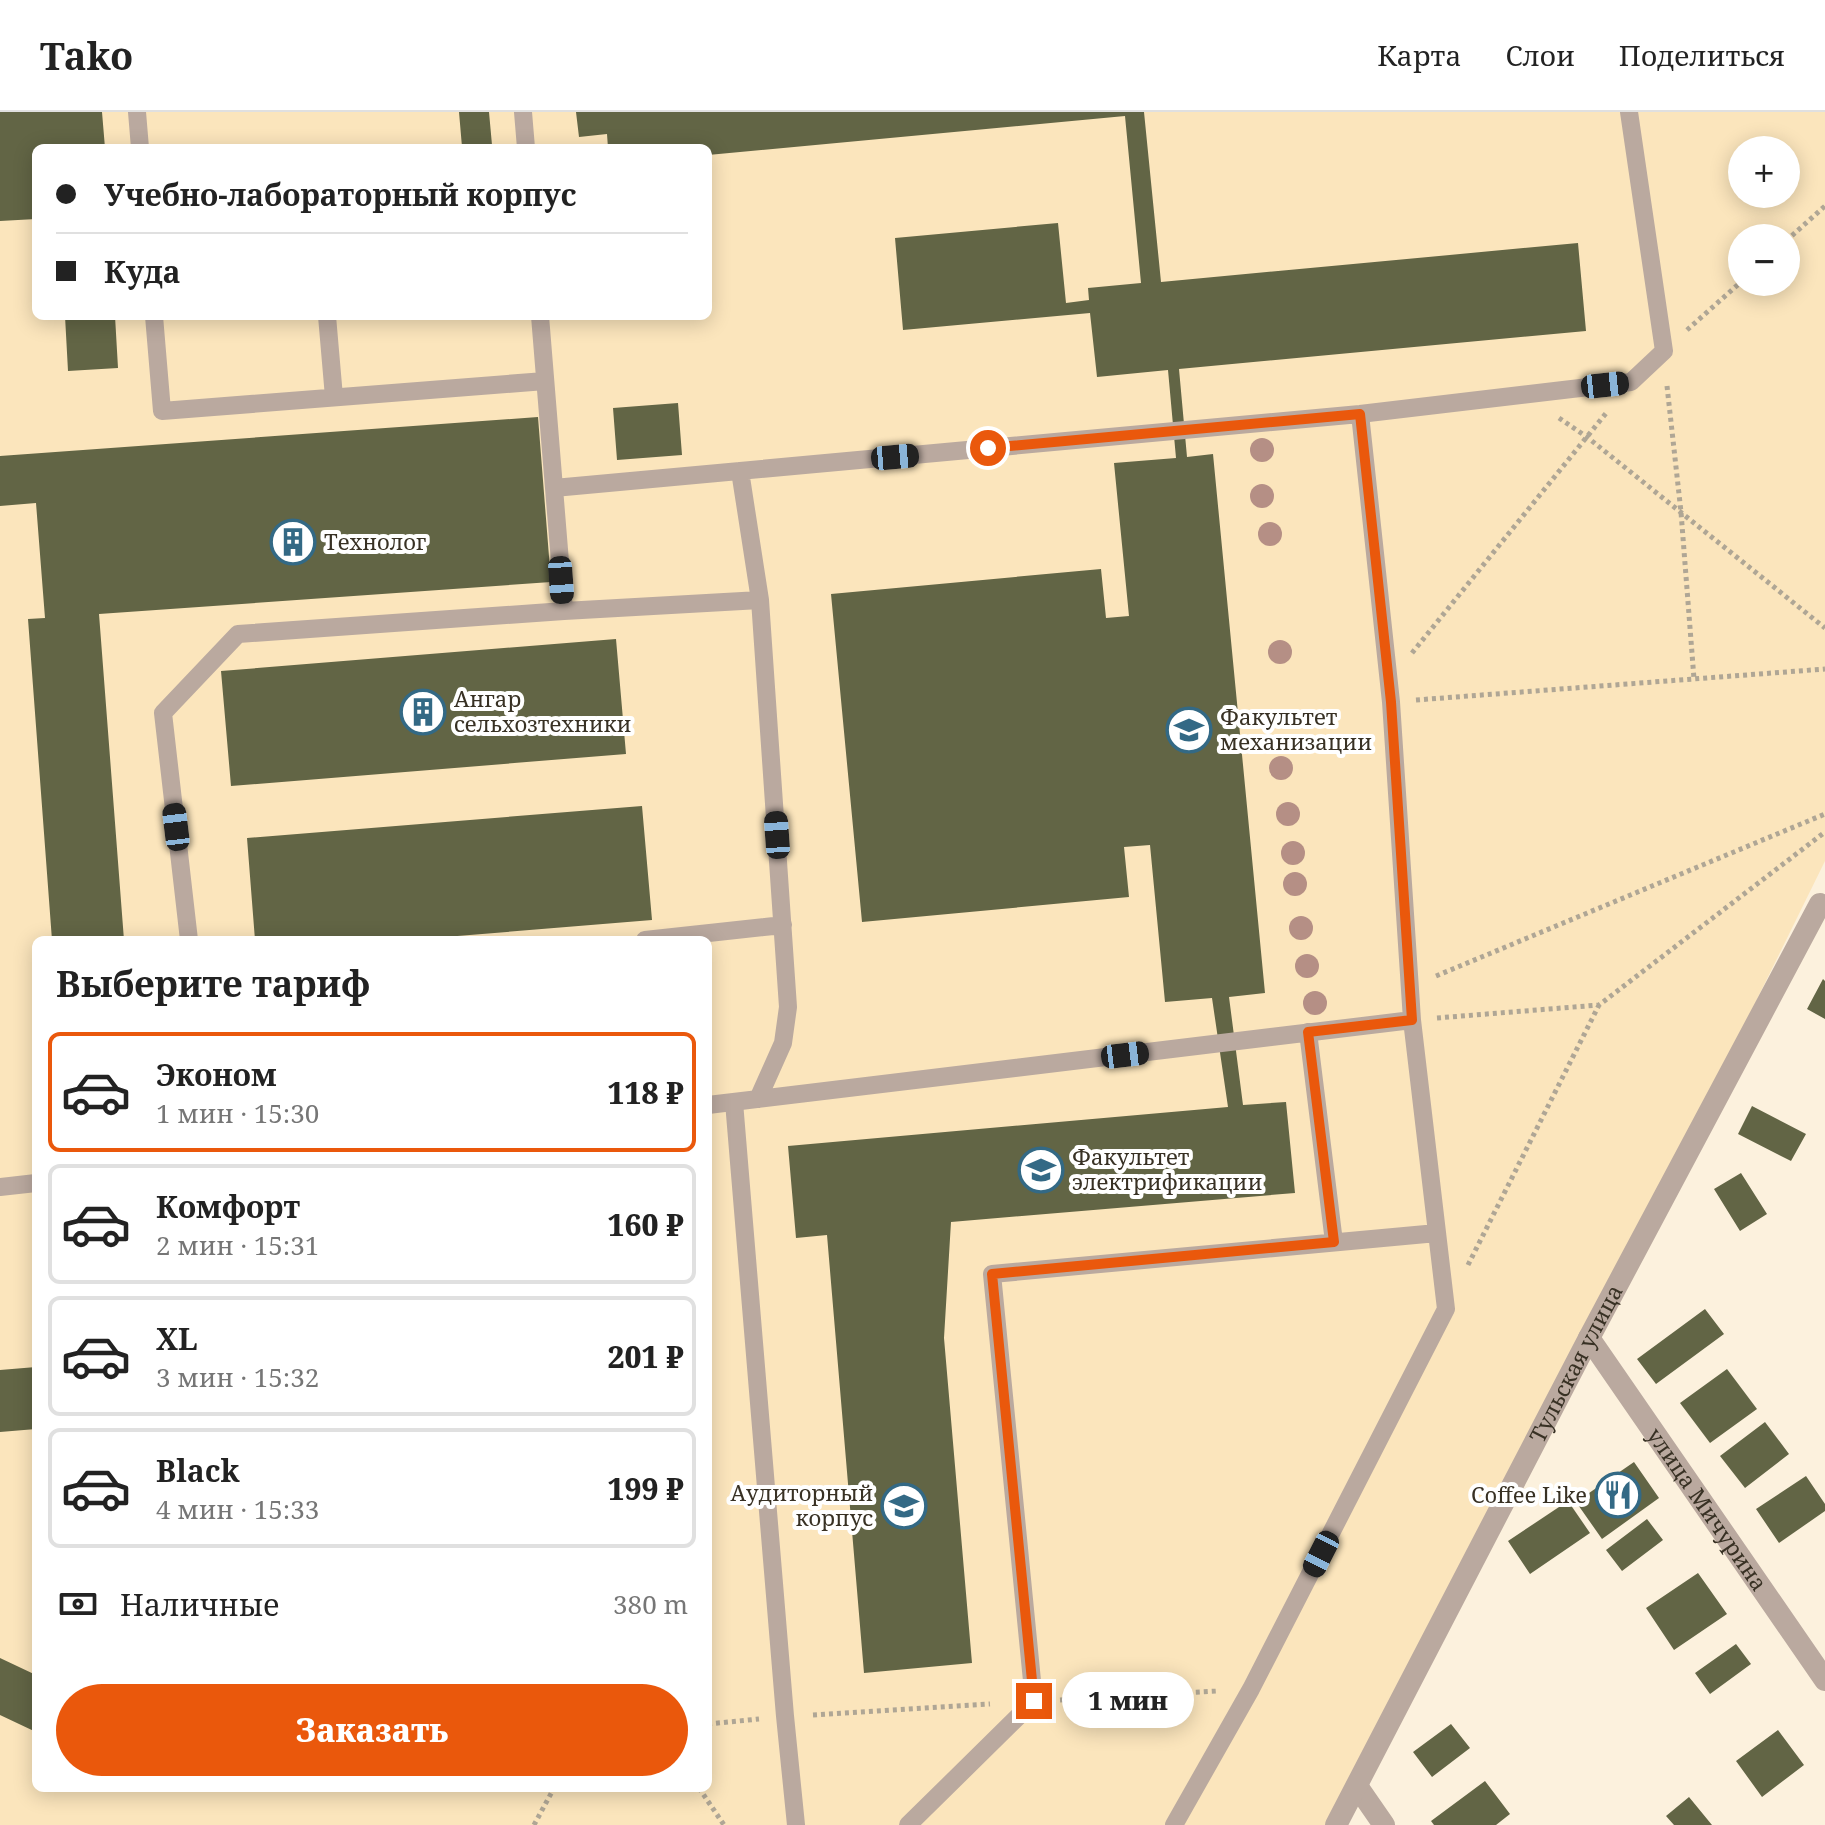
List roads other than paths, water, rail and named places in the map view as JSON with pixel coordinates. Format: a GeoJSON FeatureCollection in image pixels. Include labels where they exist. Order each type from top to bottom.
{"type":"FeatureCollection","features":[{"type":"Feature","properties":{"kind":"street","name":"Тульская улица"},"geometry":{"type":"LineString","coordinates":[[1336,1825],[1589,1338],[1820,904]]}},
{"type":"Feature","properties":{"kind":"street","name":"улица Мичурина"},"geometry":{"type":"LineString","coordinates":[[1589,1338],[1825,1680]]}},
{"type":"Feature","properties":{"kind":"street"},"geometry":{"type":"LineString","coordinates":[[1357,1786],[1384,1825]]}},
{"type":"Feature","properties":{"kind":"lane"},"geometry":{"type":"LineString","coordinates":[[137,112],[140,144]]}},
{"type":"Feature","properties":{"kind":"lane"},"geometry":{"type":"LineString","coordinates":[[523,112],[526,144]]}},
{"type":"Feature","properties":{"kind":"lane"},"geometry":{"type":"LineString","coordinates":[[554,488],[1360,414],[1631,382],[1664,351],[1629,112]]}},
{"type":"Feature","properties":{"kind":"lane"},"geometry":{"type":"LineString","coordinates":[[154,320],[162,411],[545,381]]}},
{"type":"Feature","properties":{"kind":"lane"},"geometry":{"type":"LineString","coordinates":[[327,320],[334,397]]}},
{"type":"Feature","properties":{"kind":"lane"},"geometry":{"type":"LineString","coordinates":[[540,320],[564,611]]}},
{"type":"Feature","properties":{"kind":"lane"},"geometry":{"type":"LineString","coordinates":[[1174,1825],[1251,1689],[1446,1309],[1412,1020],[1391,702],[1360,414]]}},
{"type":"Feature","properties":{"kind":"lane"},"geometry":{"type":"LineString","coordinates":[[740,471],[760,600],[788,1007],[783,1043],[758,1099]]}},
{"type":"Feature","properties":{"kind":"lane"},"geometry":{"type":"LineString","coordinates":[[189,936],[163,713],[238,634],[760,600]]}},
{"type":"Feature","properties":{"kind":"lane"},"geometry":{"type":"LineString","coordinates":[[682,936],[783,925]]}},
{"type":"Feature","properties":{"kind":"lane"},"geometry":{"type":"LineString","coordinates":[[712,1105],[1412,1020]]}},
{"type":"Feature","properties":{"kind":"lane"},"geometry":{"type":"LineString","coordinates":[[1308,1032],[1334,1242]]}},
{"type":"Feature","properties":{"kind":"lane"},"geometry":{"type":"LineString","coordinates":[[734,1102],[796,1825]]}},
{"type":"Feature","properties":{"kind":"lane"},"geometry":{"type":"LineString","coordinates":[[0,1187],[32,1183]]}},
{"type":"Feature","properties":{"kind":"lane"},"geometry":{"type":"LineString","coordinates":[[908,1825],[1034,1701],[992,1274],[1437,1233]]}},
{"type":"Feature","properties":{"kind":"place","name":"Технолог"},"geometry":{"type":"Point","coordinates":[293,542]}},
{"type":"Feature","properties":{"kind":"place","name":"Ангар сельхозтехники"},"geometry":{"type":"Point","coordinates":[423,712]}},
{"type":"Feature","properties":{"kind":"place","name":"Факультет механизации"},"geometry":{"type":"Point","coordinates":[1189,730]}},
{"type":"Feature","properties":{"kind":"place","name":"Факультет электрификации"},"geometry":{"type":"Point","coordinates":[1041,1170]}},
{"type":"Feature","properties":{"kind":"place","name":"Coffee Like"},"geometry":{"type":"Point","coordinates":[1618,1495]}},
{"type":"Feature","properties":{"kind":"place","name":"Аудиторный корпус"},"geometry":{"type":"Point","coordinates":[904,1506]}}]}
